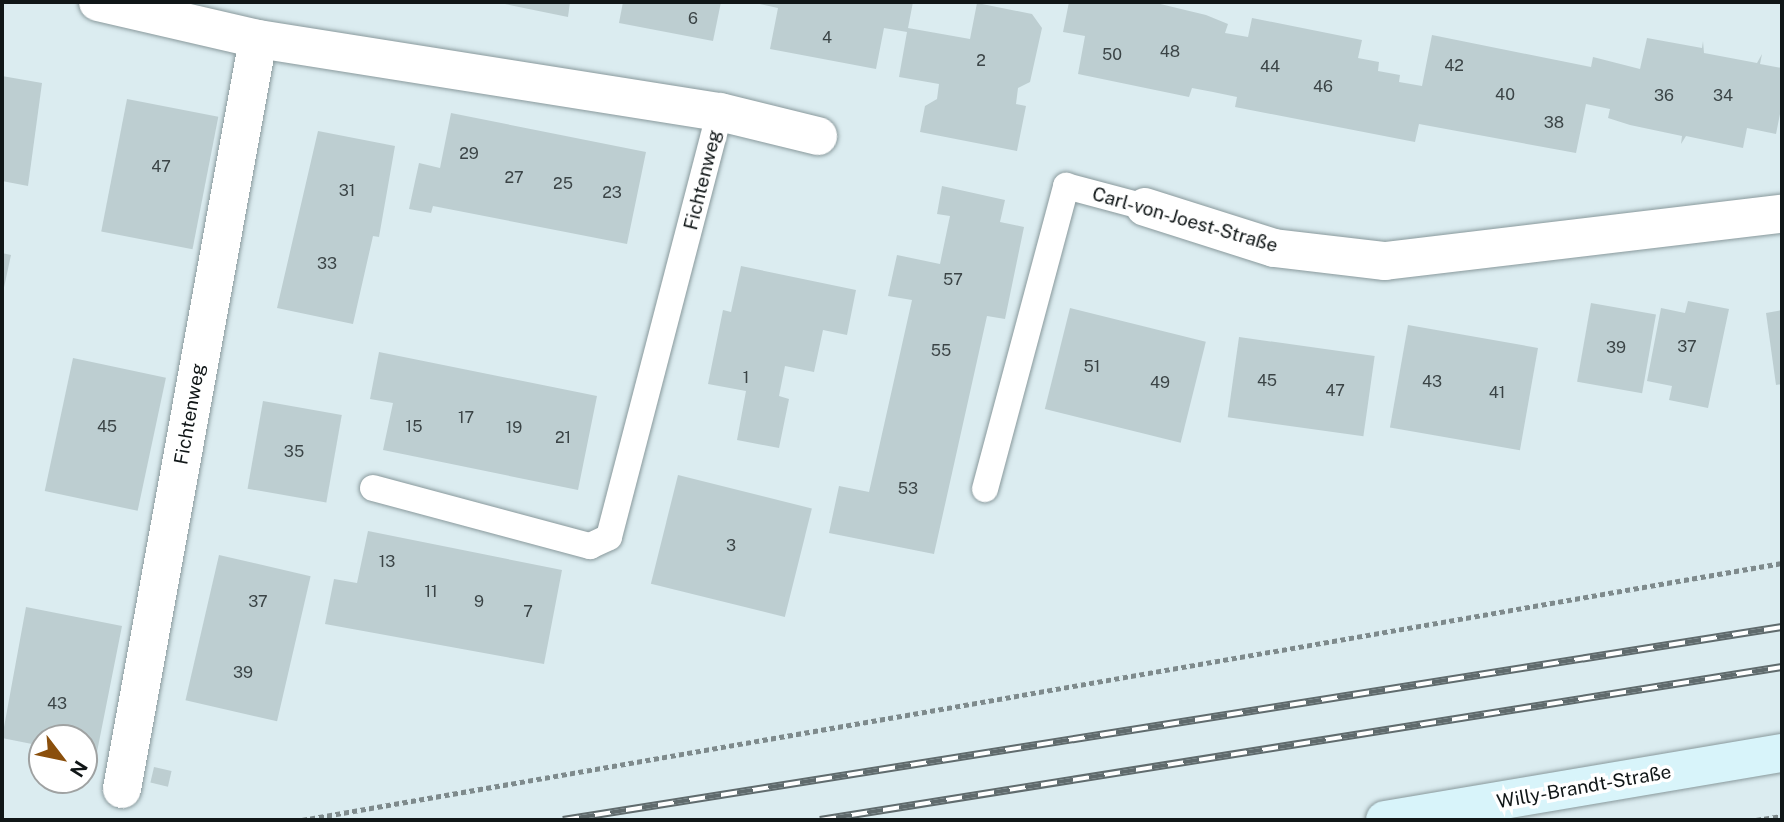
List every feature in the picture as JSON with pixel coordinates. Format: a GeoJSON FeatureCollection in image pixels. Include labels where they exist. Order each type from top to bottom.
{"type":"FeatureCollection","features":[{"type":"Feature","properties":{"kind":"main road","name":"Willy-Brandt-Straße"},"geometry":{"type":"LineString","coordinates":[[1385,820],[1782,753]]}},
{"type":"Feature","properties":{"kind":"street","name":"Fichtenweg"},"geometry":{"type":"LineString","coordinates":[[98,2],[258,39],[720,112],[818,135]]}},
{"type":"Feature","properties":{"kind":"street","name":"Fichtenweg"},"geometry":{"type":"LineString","coordinates":[[122,789],[258,39]]}},
{"type":"Feature","properties":{"kind":"street","name":"Carl-von-Joest-Straße"},"geometry":{"type":"LineString","coordinates":[[1145,207],[1273,248],[1385,261],[1782,214]]}},
{"type":"Feature","properties":{"kind":"lane","name":"Fichtenweg"},"geometry":{"type":"LineString","coordinates":[[373,488],[590,546],[609,537],[720,112]]}},
{"type":"Feature","properties":{"kind":"lane","name":"Carl-von-Joest-Straße"},"geometry":{"type":"LineString","coordinates":[[985,489],[1066,186],[1145,207]]}},
{"type":"Feature","properties":{"kind":"path"},"geometry":{"type":"LineString","coordinates":[[302,820],[1782,564]]}},
{"type":"Feature","properties":{"kind":"path"},"geometry":{"type":"LineString","coordinates":[[1756,820],[1782,816]]}},
{"type":"Feature","properties":{"kind":"building"},"geometry":{"type":"Polygon","coordinates":[[[495,2],[570,2],[568,17],[495,2]]]}},
{"type":"Feature","properties":{"kind":"building"},"geometry":{"type":"Polygon","coordinates":[[[623,2],[721,2],[713,41],[619,23],[623,2]]]}},
{"type":"Feature","properties":{"kind":"building"},"geometry":{"type":"Polygon","coordinates":[[[751,2],[913,2],[908,28],[970,39],[977,3],[1032,14],[1042,28],[1030,82],[1018,88],[1016,104],[1026,106],[1017,151],[920,132],[925,106],[937,99],[939,84],[899,77],[907,32],[884,28],[876,69],[770,49],[778,8],[751,2]]]}},
{"type":"Feature","properties":{"kind":"building"},"geometry":{"type":"Polygon","coordinates":[[[1069,2],[1152,2],[1206,15],[1228,24],[1225,33],[1248,37],[1252,18],[1362,40],[1358,58],[1379,62],[1378,71],[1400,75],[1399,82],[1422,86],[1432,35],[1591,67],[1593,57],[1640,69],[1647,38],[1702,48],[1703,41],[1704,53],[1757,63],[1762,54],[1760,64],[1782,68],[1782,104],[1776,134],[1747,128],[1743,148],[1686,136],[1681,144],[1682,136],[1608,118],[1610,109],[1586,104],[1576,153],[1419,124],[1415,142],[1235,107],[1237,97],[1213,92],[1192,88],[1189,97],[1078,74],[1085,36],[1063,32],[1069,2]]]}},
{"type":"Feature","properties":{"kind":"building"},"geometry":{"type":"Polygon","coordinates":[[[2,76],[42,83],[28,186],[2,181],[2,76]]]}},
{"type":"Feature","properties":{"kind":"building"},"geometry":{"type":"Polygon","coordinates":[[[127,99],[218,117],[193,249],[101,232],[127,99]]]}},
{"type":"Feature","properties":{"kind":"building"},"geometry":{"type":"Polygon","coordinates":[[[451,113],[646,152],[627,244],[433,206],[431,213],[409,209],[419,163],[440,168],[451,113]]]}},
{"type":"Feature","properties":{"kind":"building"},"geometry":{"type":"Polygon","coordinates":[[[318,131],[395,146],[379,237],[373,236],[353,324],[277,308],[318,131]]]}},
{"type":"Feature","properties":{"kind":"building"},"geometry":{"type":"Polygon","coordinates":[[[942,186],[1005,200],[1000,222],[1024,227],[1005,319],[987,316],[934,554],[829,533],[839,486],[869,492],[912,300],[888,296],[897,255],[940,264],[950,216],[937,214],[942,186]]]}},
{"type":"Feature","properties":{"kind":"building"},"geometry":{"type":"Polygon","coordinates":[[[2,253],[11,255],[3,292],[2,292],[2,253]]]}},
{"type":"Feature","properties":{"kind":"building"},"geometry":{"type":"Polygon","coordinates":[[[741,266],[856,290],[847,335],[823,330],[814,372],[785,366],[779,396],[789,399],[779,448],[737,440],[746,391],[708,384],[723,310],[731,312],[741,266]]]}},
{"type":"Feature","properties":{"kind":"building"},"geometry":{"type":"Polygon","coordinates":[[[1688,301],[1729,309],[1708,408],[1669,400],[1672,386],[1647,381],[1661,308],[1685,313],[1688,301]]]}},
{"type":"Feature","properties":{"kind":"building"},"geometry":{"type":"Polygon","coordinates":[[[1591,303],[1656,314],[1642,393],[1577,382],[1591,303]]]}},
{"type":"Feature","properties":{"kind":"building"},"geometry":{"type":"Polygon","coordinates":[[[1070,308],[1206,342],[1181,443],[1045,409],[1070,308]]]}},
{"type":"Feature","properties":{"kind":"building"},"geometry":{"type":"Polygon","coordinates":[[[1782,310],[1782,384],[1776,385],[1766,313],[1782,310]]]}},
{"type":"Feature","properties":{"kind":"building"},"geometry":{"type":"Polygon","coordinates":[[[1408,325],[1538,348],[1520,450],[1390,427],[1408,325]]]}},
{"type":"Feature","properties":{"kind":"building"},"geometry":{"type":"Polygon","coordinates":[[[1239,337],[1375,356],[1363,436],[1228,417],[1239,337]]]}},
{"type":"Feature","properties":{"kind":"building"},"geometry":{"type":"Polygon","coordinates":[[[379,352],[597,396],[578,490],[383,450],[393,403],[370,399],[379,352]]]}},
{"type":"Feature","properties":{"kind":"building"},"geometry":{"type":"Polygon","coordinates":[[[73,358],[166,378],[138,511],[45,491],[73,358]]]}},
{"type":"Feature","properties":{"kind":"building"},"geometry":{"type":"Polygon","coordinates":[[[263,401],[342,415],[326,503],[248,489],[263,401]]]}},
{"type":"Feature","properties":{"kind":"building"},"geometry":{"type":"Polygon","coordinates":[[[678,475],[812,508],[785,617],[651,584],[678,475]]]}},
{"type":"Feature","properties":{"kind":"building"},"geometry":{"type":"Polygon","coordinates":[[[368,531],[562,570],[544,664],[325,624],[334,579],[357,583],[368,531]]]}},
{"type":"Feature","properties":{"kind":"building"},"geometry":{"type":"Polygon","coordinates":[[[219,555],[311,576],[277,721],[185,700],[219,555]]]}},
{"type":"Feature","properties":{"kind":"building"},"geometry":{"type":"Polygon","coordinates":[[[26,607],[122,626],[98,747],[98,724],[28,724],[28,743],[2,738],[26,607]]]}},
{"type":"Feature","properties":{"kind":"building"},"geometry":{"type":"Polygon","coordinates":[[[154,767],[172,771],[168,787],[150,783],[154,767]]]}},
{"type":"Feature","properties":{"kind":"railway"},"geometry":{"type":"LineString","coordinates":[[563,820],[1782,627]]}},
{"type":"Feature","properties":{"kind":"railway"},"geometry":{"type":"LineString","coordinates":[[820,820],[1782,667]]}}]}
